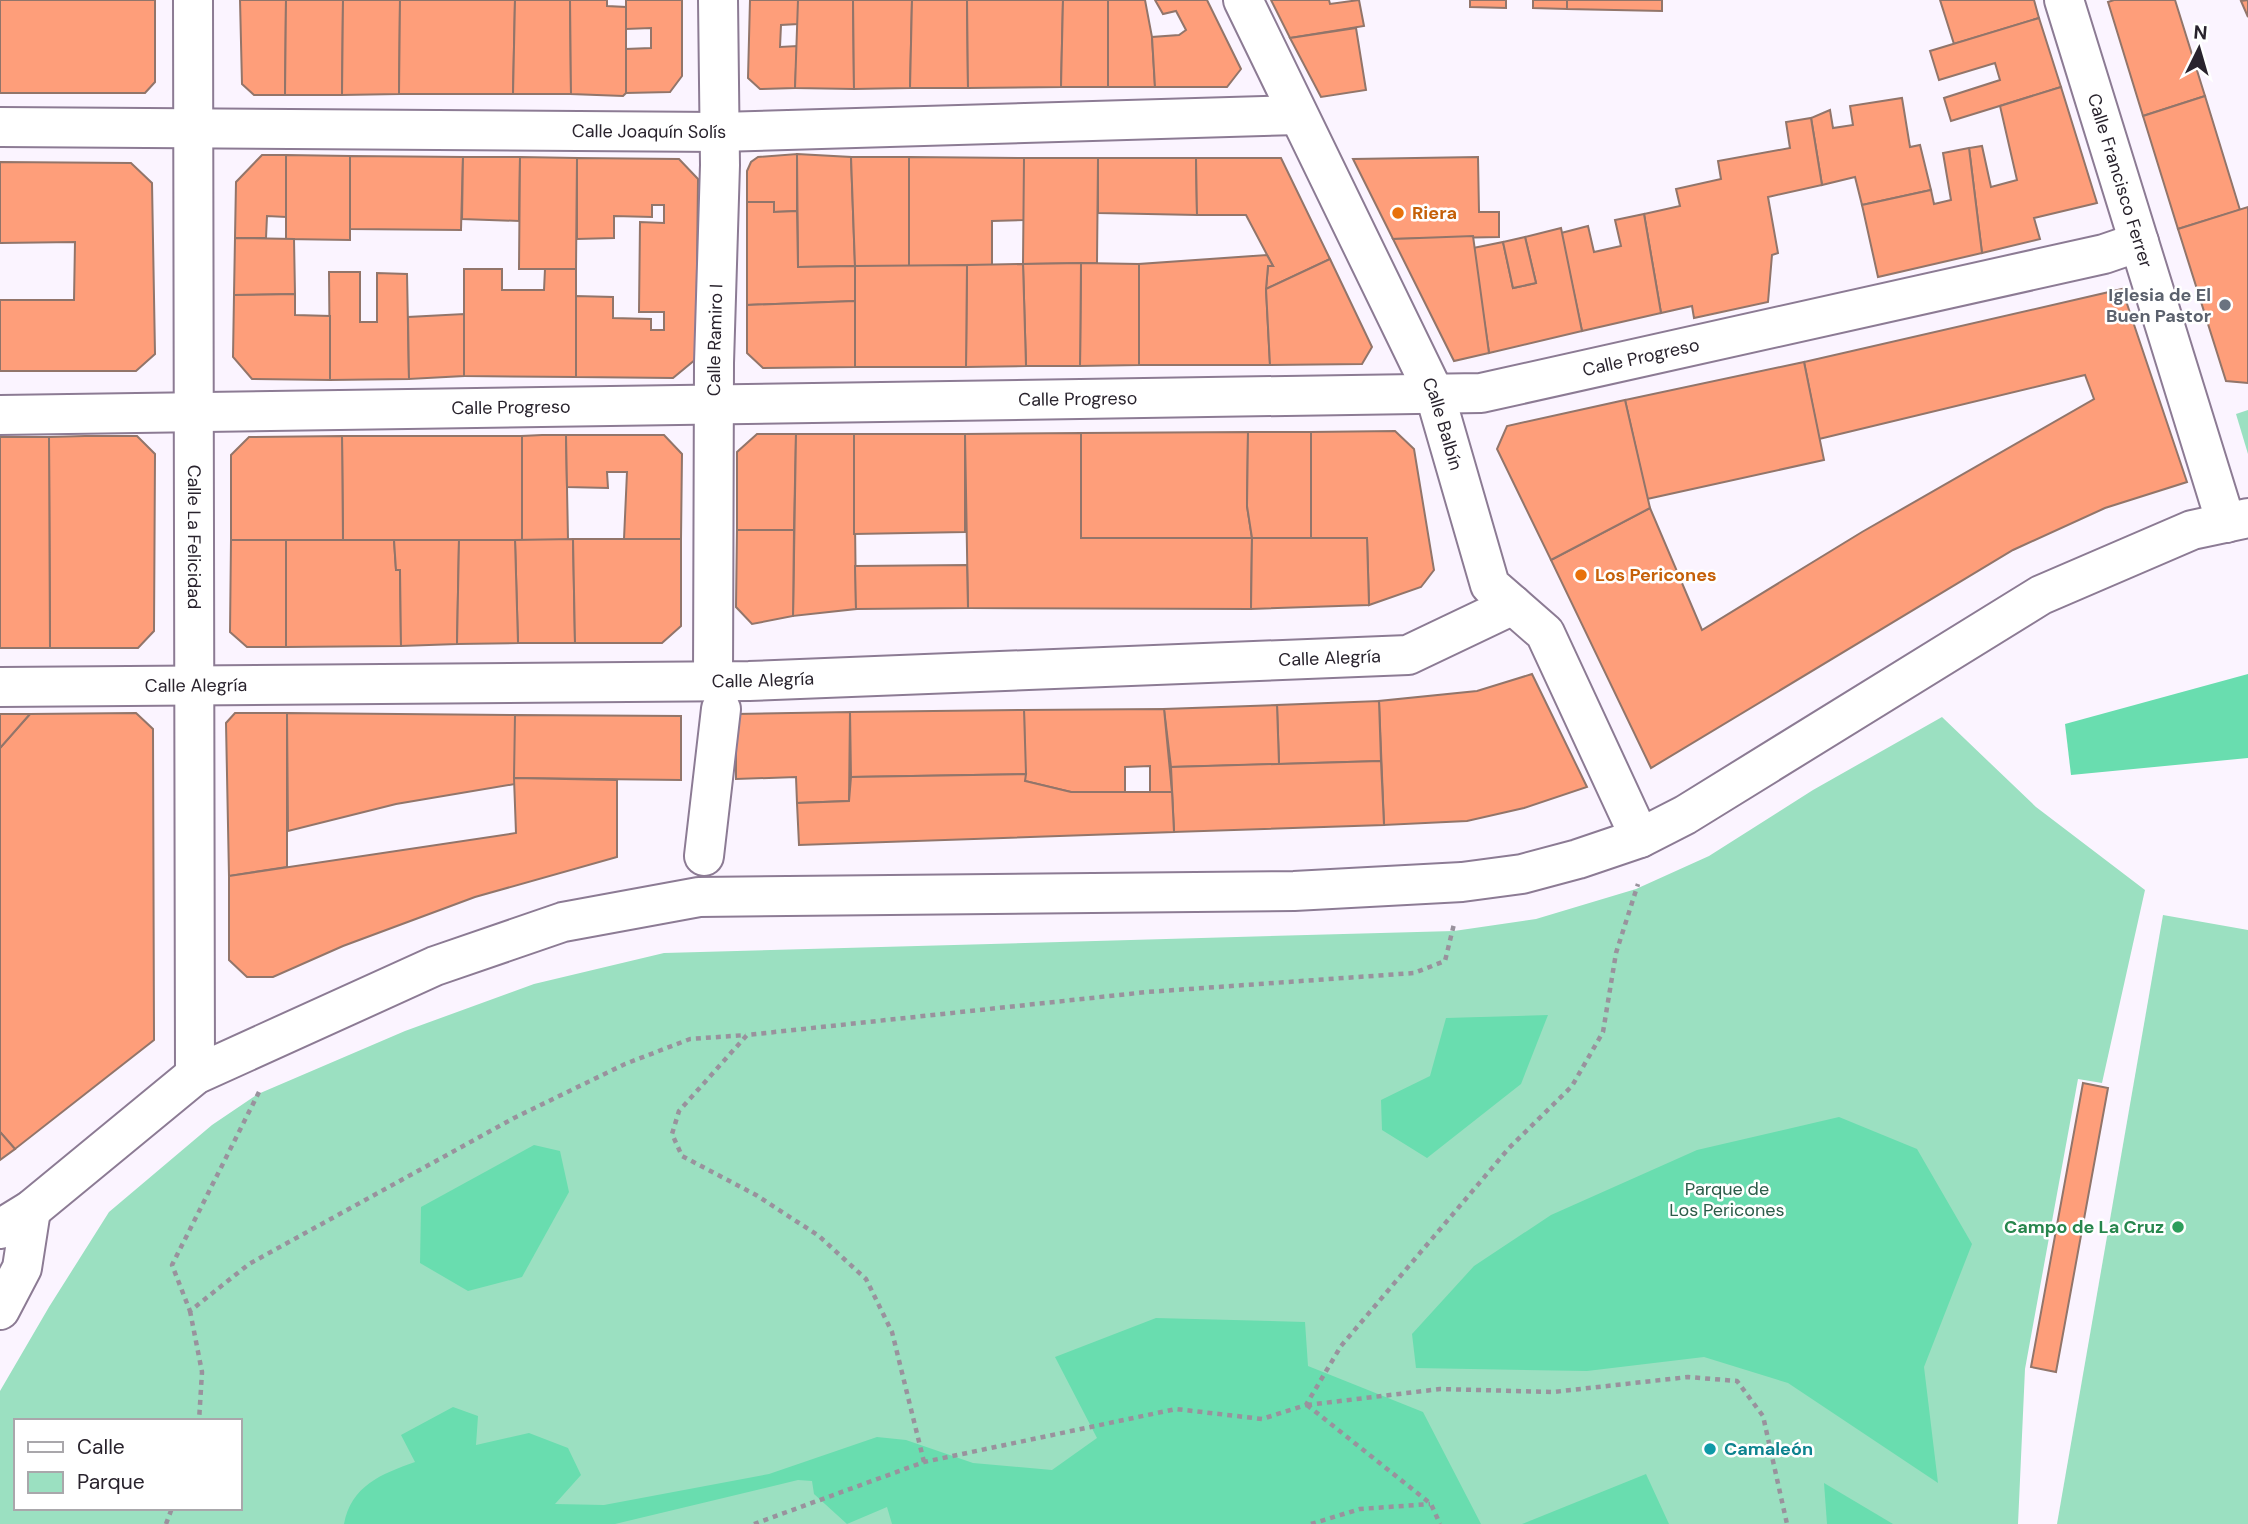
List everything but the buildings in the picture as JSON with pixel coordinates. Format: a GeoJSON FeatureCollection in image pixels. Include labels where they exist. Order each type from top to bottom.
{"type":"FeatureCollection","features":[{"type":"Feature","properties":{"kind":"street","name":"Calle La Felicidad"},"geometry":{"type":"LineString","coordinates":[[193,0],[195,1075]]}},
{"type":"Feature","properties":{"kind":"street","name":"Calle Ramiro I"},"geometry":{"type":"LineString","coordinates":[[704,856],[717,694],[713,405],[719,132],[718,0]]}},
{"type":"Feature","properties":{"kind":"street","name":"Calle Balbín"},"geometry":{"type":"LineString","coordinates":[[1243,0],[1435,395],[1490,585],[1545,633],[1640,838]]}},
{"type":"Feature","properties":{"kind":"street","name":"Calle Francisco Ferrer"},"geometry":{"type":"LineString","coordinates":[[2064,0],[2139,242],[2237,520]]}},
{"type":"Feature","properties":{"kind":"street","name":"Calle Joaquín Solís"},"geometry":{"type":"LineString","coordinates":[[0,127],[719,132],[1298,115]]}},
{"type":"Feature","properties":{"kind":"street","name":"Calle Progreso"},"geometry":{"type":"LineString","coordinates":[[0,415],[1481,393],[2104,254],[2139,242]]}},
{"type":"Feature","properties":{"kind":"street"},"geometry":{"type":"LineString","coordinates":[[0,1310],[22,1268],[15,1220],[195,1075],[435,967],[563,922],[699,897],[1294,891],[1462,882],[1522,874],[1640,838],[1685,815],[2041,595],[2192,530],[2237,520]]}},
{"type":"Feature","properties":{"kind":"street","name":"Calle Alegría"},"geometry":{"type":"LineString","coordinates":[[0,687],[193,685],[717,694],[1408,655],[1513,605]]}},
{"type":"Feature","properties":{"kind":"path"},"geometry":{"type":"LineString","coordinates":[[1306,1405],[1341,1346],[1509,1148],[1572,1086],[1604,1032],[1616,953],[1640,878]]}},
{"type":"Feature","properties":{"kind":"path"},"geometry":{"type":"LineString","coordinates":[[190,1311],[249,1264],[514,1118],[625,1064],[690,1040],[1147,992],[1414,973],[1446,961],[1454,924]]}},
{"type":"Feature","properties":{"kind":"path"},"geometry":{"type":"LineString","coordinates":[[747,1035],[679,1111],[672,1133],[682,1156],[756,1195],[819,1236],[866,1279],[891,1332],[924,1462]]}},
{"type":"Feature","properties":{"kind":"path"},"geometry":{"type":"LineString","coordinates":[[200,1419],[202,1372],[190,1311],[172,1265],[270,1071],[265,1043]]}},
{"type":"Feature","properties":{"kind":"path"},"geometry":{"type":"LineString","coordinates":[[754,1524],[924,1462],[1176,1409],[1262,1419],[1306,1405],[1440,1389],[1553,1392],[1688,1377],[1737,1381],[1763,1416],[1787,1524]]}},
{"type":"Feature","properties":{"kind":"path"},"geometry":{"type":"LineString","coordinates":[[1306,1405],[1431,1504],[1440,1524]]}},
{"type":"Feature","properties":{"kind":"path"},"geometry":{"type":"LineString","coordinates":[[1311,1524],[1360,1509],[1431,1504]]}},
{"type":"Feature","properties":{"kind":"green space"},"geometry":{"type":"Polygon","coordinates":[[[2248,410],[2248,454],[2236,414],[2248,410]]]}},
{"type":"Feature","properties":{"kind":"green space"},"geometry":{"type":"Polygon","coordinates":[[[2248,674],[2248,758],[2071,775],[2065,724],[2248,674]]]}},
{"type":"Feature","properties":{"kind":"green space","name":"Parque de Los Pericones"},"geometry":{"type":"Polygon","coordinates":[[[1942,717],[2036,807],[2145,890],[2102,1083],[2078,1079],[2025,1369],[2018,1524],[0,1524],[0,1391],[109,1212],[212,1125],[258,1094],[405,1031],[534,984],[664,953],[1454,931],[1536,919],[1636,889],[1709,856],[1813,790],[1942,717]]]}},
{"type":"Feature","properties":{"kind":"green space","name":"Campo de La Cruz"},"geometry":{"type":"Polygon","coordinates":[[[2163,915],[2248,930],[2248,1524],[2057,1524],[2163,915]]]}},
{"type":"Feature","properties":{"kind":"green space"},"geometry":{"type":"Polygon","coordinates":[[[1548,1015],[1521,1084],[1427,1158],[1382,1130],[1381,1100],[1430,1076],[1446,1018],[1548,1015]]]}},
{"type":"Feature","properties":{"kind":"green space"},"geometry":{"type":"Polygon","coordinates":[[[1839,1117],[1917,1149],[1972,1244],[1924,1367],[1938,1483],[1788,1383],[1704,1357],[1587,1371],[1416,1368],[1412,1334],[1474,1266],[1551,1215],[1697,1150],[1839,1117]]]}},
{"type":"Feature","properties":{"kind":"green space"},"geometry":{"type":"Polygon","coordinates":[[[534,1145],[560,1151],[569,1192],[522,1277],[468,1291],[420,1263],[421,1207],[534,1145]]]}},
{"type":"Feature","properties":{"kind":"green space"},"geometry":{"type":"Polygon","coordinates":[[[1156,1318],[1305,1322],[1308,1366],[1423,1412],[1481,1524],[892,1524],[887,1507],[847,1524],[814,1494],[812,1481],[798,1480],[615,1524],[344,1524],[353,1500],[369,1483],[415,1462],[401,1435],[453,1407],[478,1416],[476,1445],[529,1433],[568,1448],[581,1475],[555,1504],[604,1505],[769,1474],[877,1437],[906,1440],[973,1463],[1052,1470],[1097,1438],[1055,1357],[1156,1318]]]}},
{"type":"Feature","properties":{"kind":"green space"},"geometry":{"type":"Polygon","coordinates":[[[1646,1474],[1669,1524],[1522,1524],[1537,1518],[1646,1474]]]}},
{"type":"Feature","properties":{"kind":"green space"},"geometry":{"type":"Polygon","coordinates":[[[1824,1483],[1893,1524],[1827,1524],[1824,1483]]]}},
{"type":"Feature","properties":{"kind":"place","name":"Riera"},"geometry":{"type":"Point","coordinates":[1398,213]}},
{"type":"Feature","properties":{"kind":"place","name":"Iglesia de El Buen Pastor"},"geometry":{"type":"Point","coordinates":[2225,305]}},
{"type":"Feature","properties":{"kind":"place","name":"Los Pericones"},"geometry":{"type":"Point","coordinates":[1581,575]}},
{"type":"Feature","properties":{"kind":"place","name":"Campo de La Cruz"},"geometry":{"type":"Point","coordinates":[2178,1227]}},
{"type":"Feature","properties":{"kind":"place","name":"Camaleón"},"geometry":{"type":"Point","coordinates":[1710,1449]}}]}
